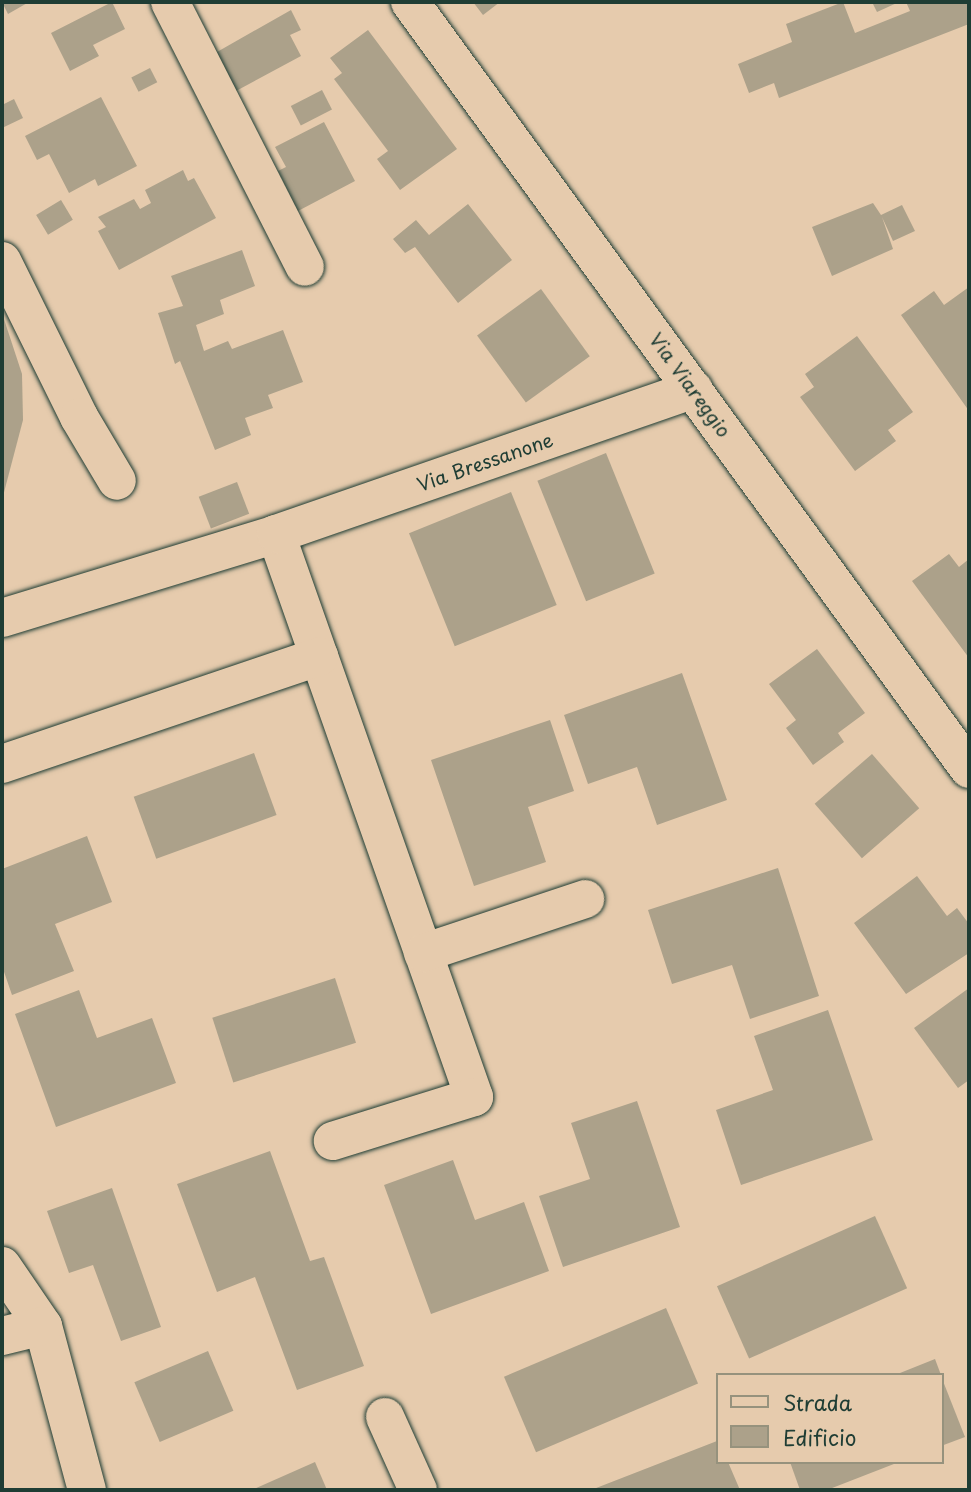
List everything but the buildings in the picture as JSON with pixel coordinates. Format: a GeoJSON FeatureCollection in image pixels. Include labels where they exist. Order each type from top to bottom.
{"type":"FeatureCollection","features":[{"type":"Feature","properties":{"kind":"street"},"geometry":{"type":"LineString","coordinates":[[170,2],[305,267]]}},
{"type":"Feature","properties":{"kind":"street","name":"Via Viareggio"},"geometry":{"type":"LineString","coordinates":[[410,2],[969,769]]}},
{"type":"Feature","properties":{"kind":"street"},"geometry":{"type":"LineString","coordinates":[[2,261],[79,417],[117,481]]}},
{"type":"Feature","properties":{"kind":"street","name":"Via Bressanone"},"geometry":{"type":"LineString","coordinates":[[2,618],[276,534],[694,389]]}},
{"type":"Feature","properties":{"kind":"street"},"geometry":{"type":"LineString","coordinates":[[276,534],[474,1097],[333,1141]]}},
{"type":"Feature","properties":{"kind":"street"},"geometry":{"type":"LineString","coordinates":[[2,764],[318,657]]}},
{"type":"Feature","properties":{"kind":"street"},"geometry":{"type":"LineString","coordinates":[[423,953],[585,899]]}},
{"type":"Feature","properties":{"kind":"street"},"geometry":{"type":"LineString","coordinates":[[2,1266],[43,1326],[87,1490]]}},
{"type":"Feature","properties":{"kind":"street"},"geometry":{"type":"LineString","coordinates":[[2,1336],[43,1326]]}},
{"type":"Feature","properties":{"kind":"street"},"geometry":{"type":"LineString","coordinates":[[385,1417],[418,1490]]}}]}
